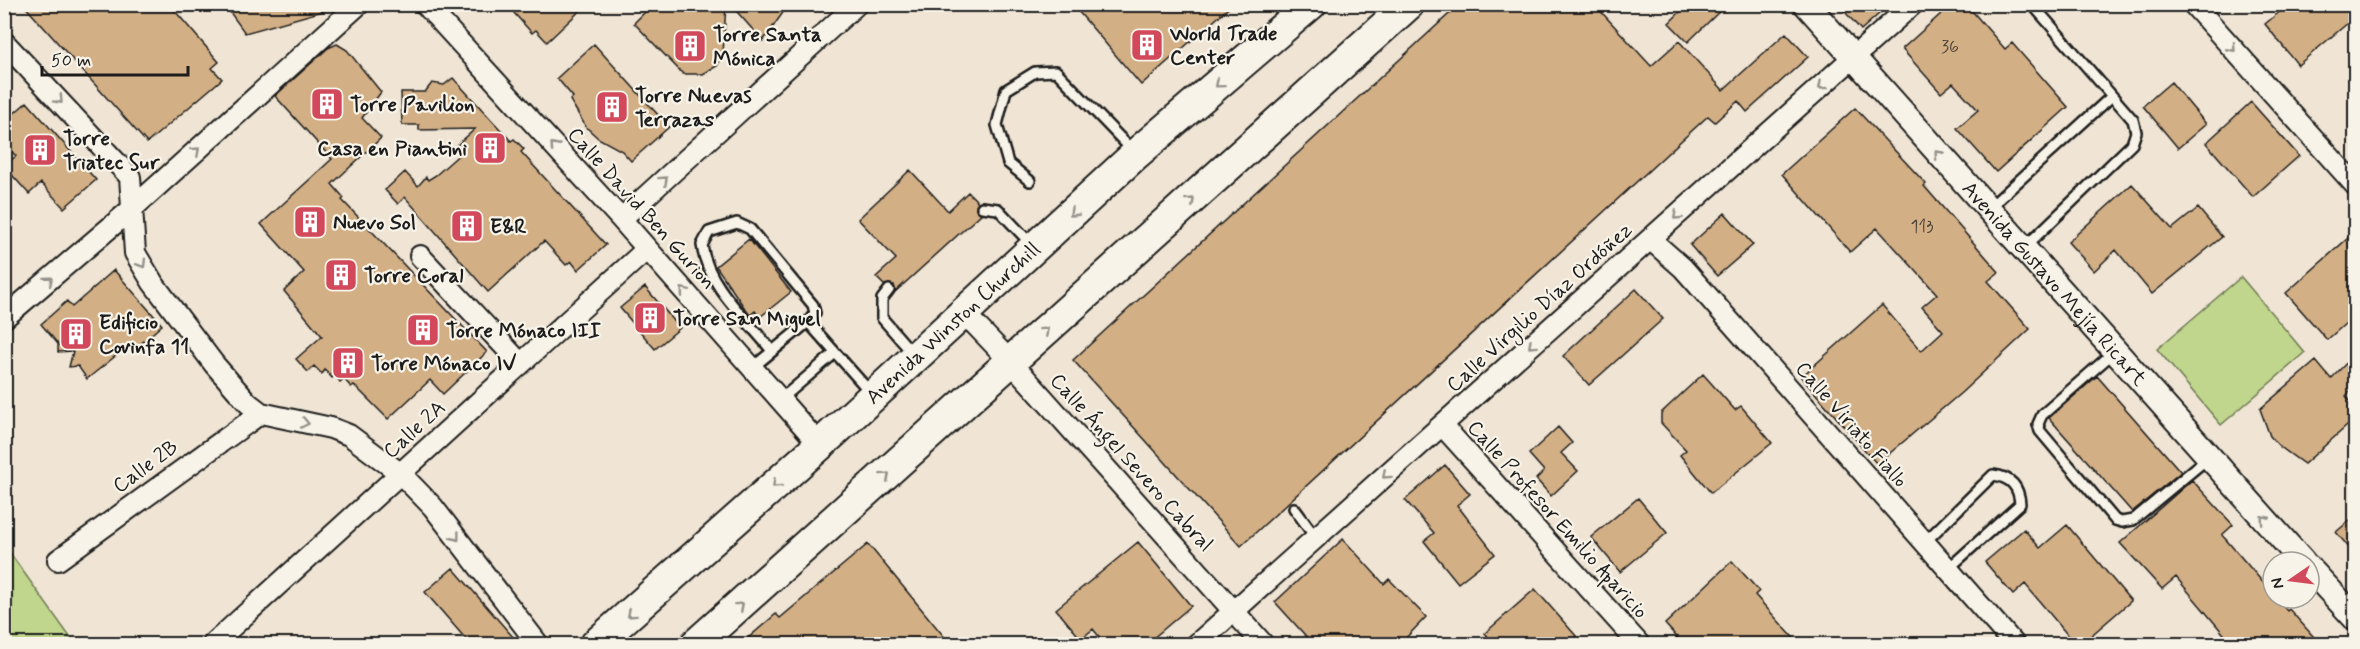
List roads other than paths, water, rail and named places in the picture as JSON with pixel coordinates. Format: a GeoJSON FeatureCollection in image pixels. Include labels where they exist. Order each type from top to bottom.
{"type":"FeatureCollection","features":[{"type":"Feature","properties":{"kind":"main road","name":"Avenida Winston Churchill"},"geometry":{"type":"LineString","coordinates":[[596,645],[820,445],[1136,154],[1311,4]]}},
{"type":"Feature","properties":{"kind":"main road"},"geometry":{"type":"LineString","coordinates":[[696,645],[1409,4]]}},
{"type":"Feature","properties":{"kind":"street"},"geometry":{"type":"LineString","coordinates":[[4,318],[134,207],[359,4]]}},
{"type":"Feature","properties":{"kind":"street","name":"Calle David Ben Gurion"},"geometry":{"type":"LineString","coordinates":[[425,4],[621,219],[820,445]]}},
{"type":"Feature","properties":{"kind":"street"},"geometry":{"type":"LineString","coordinates":[[621,219],[857,4]]}},
{"type":"Feature","properties":{"kind":"street","name":"Avenida Gustavo Mejía Ricart"},"geometry":{"type":"LineString","coordinates":[[1806,4],[2292,550]]}},
{"type":"Feature","properties":{"kind":"street","name":"Calle Virgilio Díaz Ordóñez"},"geometry":{"type":"LineString","coordinates":[[1197,645],[1913,4]]}},
{"type":"Feature","properties":{"kind":"street"},"geometry":{"type":"LineString","coordinates":[[2193,4],[2355,186]]}},
{"type":"Feature","properties":{"kind":"street"},"geometry":{"type":"LineString","coordinates":[[4,42],[130,177],[134,207],[133,246],[153,283],[214,364],[248,403],[261,413],[331,428],[349,435],[401,474],[433,507],[538,645]]}},
{"type":"Feature","properties":{"kind":"street","name":"Calle Viriato Fiallo"},"geometry":{"type":"LineString","coordinates":[[1650,239],[1683,268],[2014,645]]}},
{"type":"Feature","properties":{"kind":"street","name":"Calle 2A"},"geometry":{"type":"LineString","coordinates":[[213,645],[647,249]]}},
{"type":"Feature","properties":{"kind":"street"},"geometry":{"type":"LineString","coordinates":[[420,256],[521,364]]}},
{"type":"Feature","properties":{"kind":"street","name":"Calle Ángel Severo Cabral"},"geometry":{"type":"LineString","coordinates":[[963,312],[1011,362],[1263,645]]}},
{"type":"Feature","properties":{"kind":"street","name":"Calle 2B"},"geometry":{"type":"LineString","coordinates":[[58,560],[261,413]]}},
{"type":"Feature","properties":{"kind":"street","name":"Calle Profesor Emilio Aparicio"},"geometry":{"type":"LineString","coordinates":[[1442,425],[1639,645]]}},
{"type":"Feature","properties":{"kind":"street"},"geometry":{"type":"LineString","coordinates":[[2321,581],[2355,619]]}},
{"type":"Feature","properties":{"kind":"lane"},"geometry":{"type":"LineString","coordinates":[[2024,249],[2135,139],[2136,126],[2032,4]]}},
{"type":"Feature","properties":{"kind":"lane"},"geometry":{"type":"LineString","coordinates":[[1030,181],[1008,163],[997,125],[1006,90],[1035,72],[1056,71],[1136,154]]}},
{"type":"Feature","properties":{"kind":"lane"},"geometry":{"type":"LineString","coordinates":[[1988,209],[2112,96]]}},
{"type":"Feature","properties":{"kind":"lane"},"geometry":{"type":"LineString","coordinates":[[982,207],[998,209],[1035,249]]}},
{"type":"Feature","properties":{"kind":"lane"},"geometry":{"type":"LineString","coordinates":[[752,368],[808,321],[815,314],[813,305],[750,229],[737,223],[709,232],[702,245],[707,264],[725,293],[772,351]]}},
{"type":"Feature","properties":{"kind":"lane"},"geometry":{"type":"LineString","coordinates":[[889,290],[882,299],[882,318],[915,357]]}},
{"type":"Feature","properties":{"kind":"lane"},"geometry":{"type":"LineString","coordinates":[[808,321],[873,395]]}},
{"type":"Feature","properties":{"kind":"lane"},"geometry":{"type":"LineString","coordinates":[[2115,351],[2042,415],[2038,424],[2040,431],[2115,520],[2122,522],[2133,520],[2208,458]]}},
{"type":"Feature","properties":{"kind":"lane"},"geometry":{"type":"LineString","coordinates":[[780,400],[836,352]]}},
{"type":"Feature","properties":{"kind":"lane"},"geometry":{"type":"LineString","coordinates":[[1924,543],[1993,475],[2007,478],[2013,483],[2018,489],[2020,504],[1947,569]]}},
{"type":"Feature","properties":{"kind":"lane"},"geometry":{"type":"LineString","coordinates":[[1294,508],[1316,538]]}},
{"type":"Feature","properties":{"kind":"place","name":"World Trade Center"},"geometry":{"type":"Point","coordinates":[1147,45]}},
{"type":"Feature","properties":{"kind":"place","name":"Torre Santa Mónica"},"geometry":{"type":"Point","coordinates":[690,46]}},
{"type":"Feature","properties":{"kind":"place","name":"Torre Pavilion"},"geometry":{"type":"Point","coordinates":[327,104]}},
{"type":"Feature","properties":{"kind":"place","name":"Torre Nuevas Terrazas"},"geometry":{"type":"Point","coordinates":[612,107]}},
{"type":"Feature","properties":{"kind":"place","name":"Casa en Piantini"},"geometry":{"type":"Point","coordinates":[490,148]}},
{"type":"Feature","properties":{"kind":"place","name":"Torre Triatec Sur"},"geometry":{"type":"Point","coordinates":[40,150]}},
{"type":"Feature","properties":{"kind":"place","name":"Nuevo Sol"},"geometry":{"type":"Point","coordinates":[310,222]}},
{"type":"Feature","properties":{"kind":"place","name":"E&R"},"geometry":{"type":"Point","coordinates":[467,226]}},
{"type":"Feature","properties":{"kind":"place","name":"Torre Coral"},"geometry":{"type":"Point","coordinates":[341,275]}},
{"type":"Feature","properties":{"kind":"place","name":"Torre San Miguel"},"geometry":{"type":"Point","coordinates":[650,318]}},
{"type":"Feature","properties":{"kind":"place","name":"Torre Mónaco III"},"geometry":{"type":"Point","coordinates":[423,330]}},
{"type":"Feature","properties":{"kind":"place","name":"Edificio Covinfa 11"},"geometry":{"type":"Point","coordinates":[76,334]}},
{"type":"Feature","properties":{"kind":"place","name":"Torre Mónaco IV"},"geometry":{"type":"Point","coordinates":[348,363]}}]}
